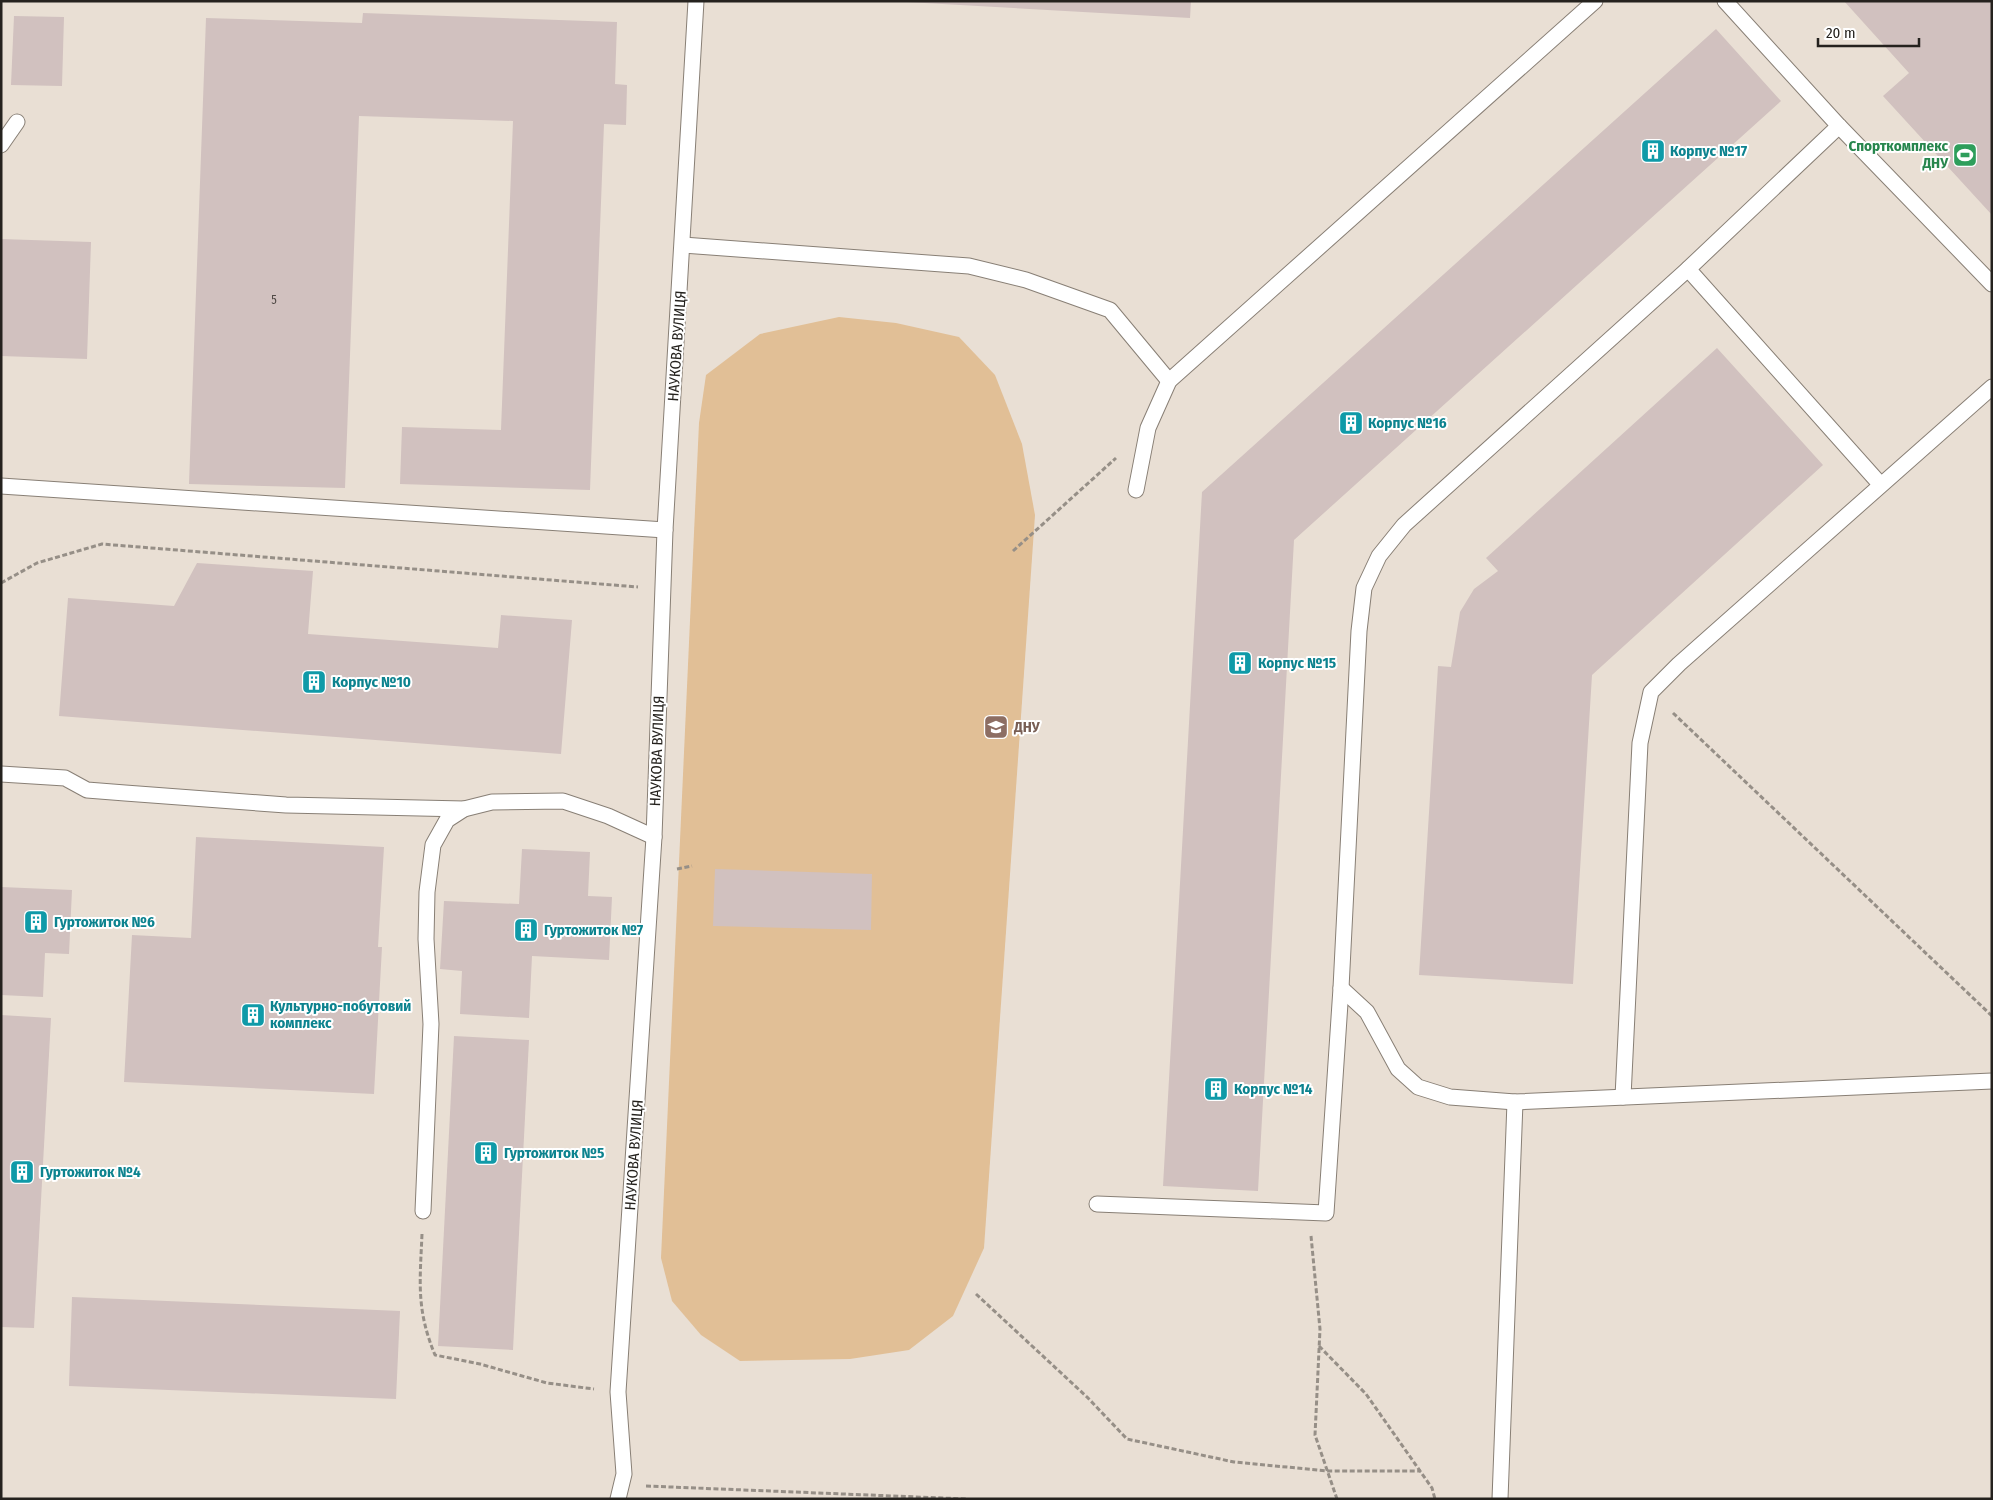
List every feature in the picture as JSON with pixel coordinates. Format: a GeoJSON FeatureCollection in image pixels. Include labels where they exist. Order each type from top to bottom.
{"type":"FeatureCollection","features":[{"type":"Feature","properties":{"kind":"lane","name":"НАУКОВА ВУЛИЦЯ"},"geometry":{"type":"LineString","coordinates":[[620,1492],[624,1474],[618,1392],[654,837],[665,530],[684,245],[696,1]]}},
{"type":"Feature","properties":{"kind":"lane"},"geometry":{"type":"LineString","coordinates":[[1136,490],[1148,428],[1169,381],[1595,1]]}},
{"type":"Feature","properties":{"kind":"lane"},"geometry":{"type":"LineString","coordinates":[[1725,1],[1839,126],[1992,284]]}},
{"type":"Feature","properties":{"kind":"lane"},"geometry":{"type":"LineString","coordinates":[[1,145],[17,122]]}},
{"type":"Feature","properties":{"kind":"lane"},"geometry":{"type":"LineString","coordinates":[[1097,1204],[1326,1213],[1341,988],[1359,631],[1364,588],[1379,556],[1404,525],[1688,269],[1839,126]]}},
{"type":"Feature","properties":{"kind":"lane"},"geometry":{"type":"LineString","coordinates":[[684,245],[969,266],[1026,280],[1110,310],[1169,381]]}},
{"type":"Feature","properties":{"kind":"lane"},"geometry":{"type":"LineString","coordinates":[[1688,269],[1880,484]]}},
{"type":"Feature","properties":{"kind":"lane"},"geometry":{"type":"LineString","coordinates":[[1624,1097],[1640,743],[1651,692],[1679,664],[1880,484],[1992,387]]}},
{"type":"Feature","properties":{"kind":"lane"},"geometry":{"type":"LineString","coordinates":[[1,486],[665,530]]}},
{"type":"Feature","properties":{"kind":"lane"},"geometry":{"type":"LineString","coordinates":[[1,774],[64,778],[87,790],[286,805],[464,808],[492,802],[563,801],[608,816],[654,837]]}},
{"type":"Feature","properties":{"kind":"lane"},"geometry":{"type":"LineString","coordinates":[[423,1211],[431,1024],[426,939],[427,892],[433,845],[447,820],[464,808]]}},
{"type":"Feature","properties":{"kind":"lane"},"geometry":{"type":"LineString","coordinates":[[1341,988],[1367,1012],[1398,1069],[1418,1087],[1450,1097],[1515,1102],[1992,1081]]}},
{"type":"Feature","properties":{"kind":"lane"},"geometry":{"type":"LineString","coordinates":[[1500,1499],[1515,1102]]}},
{"type":"Feature","properties":{"kind":"path"},"geometry":{"type":"LineString","coordinates":[[1013,551],[1148,428]]}},
{"type":"Feature","properties":{"kind":"path"},"geometry":{"type":"LineString","coordinates":[[1,583],[38,563],[102,544],[381,565],[663,590]]}},
{"type":"Feature","properties":{"kind":"path"},"geometry":{"type":"LineString","coordinates":[[1651,692],[1992,1016]]}},
{"type":"Feature","properties":{"kind":"path"},"geometry":{"type":"LineString","coordinates":[[674,870],[692,866]]}},
{"type":"Feature","properties":{"kind":"path"},"geometry":{"type":"LineString","coordinates":[[423,1211],[419,1299],[426,1332],[435,1355],[480,1364],[547,1383],[618,1392]]}},
{"type":"Feature","properties":{"kind":"path"},"geometry":{"type":"LineString","coordinates":[[1308,1212],[1320,1328],[1315,1436],[1337,1499]]}},
{"type":"Feature","properties":{"kind":"path"},"geometry":{"type":"LineString","coordinates":[[976,1294],[1087,1397],[1127,1439],[1234,1462],[1328,1471],[1421,1471]]}},
{"type":"Feature","properties":{"kind":"path"},"geometry":{"type":"LineString","coordinates":[[1319,1346],[1366,1394],[1421,1471],[1432,1488],[1435,1499]]}},
{"type":"Feature","properties":{"kind":"path"},"geometry":{"type":"LineString","coordinates":[[620,1492],[967,1499]]}},
{"type":"Feature","properties":{"kind":"shaded area"},"geometry":{"type":"Polygon","coordinates":[[[839,317],[896,323],[959,337],[995,375],[1022,444],[1035,515],[984,1248],[953,1316],[909,1350],[850,1359],[740,1361],[701,1335],[672,1301],[661,1258],[699,423],[706,375],[760,334],[839,317]]]}},
{"type":"Feature","properties":{"kind":"building"},"geometry":{"type":"Polygon","coordinates":[[[889,1],[1191,1],[1190,18],[889,1]]]}},
{"type":"Feature","properties":{"kind":"building","name":"Спорткомплекс ДНУ"},"geometry":{"type":"Polygon","coordinates":[[[1844,1],[1992,1],[1992,215],[1883,96],[1909,73],[1844,1]]]}},
{"type":"Feature","properties":{"kind":"building"},"geometry":{"type":"Polygon","coordinates":[[[363,13],[617,22],[615,84],[627,85],[626,125],[604,124],[590,490],[400,484],[402,427],[501,430],[513,121],[359,116],[345,488],[189,484],[206,18],[362,23],[363,13]]]}},
{"type":"Feature","properties":{"kind":"building"},"geometry":{"type":"Polygon","coordinates":[[[14,16],[64,17],[62,86],[11,85],[14,16]]]}},
{"type":"Feature","properties":{"kind":"building"},"geometry":{"type":"Polygon","coordinates":[[[1716,29],[1781,101],[1294,540],[1258,1191],[1163,1186],[1202,492],[1716,29]]]}},
{"type":"Feature","properties":{"kind":"building"},"geometry":{"type":"Polygon","coordinates":[[[1,239],[91,242],[87,359],[1,356],[1,239]]]}},
{"type":"Feature","properties":{"kind":"building"},"geometry":{"type":"Polygon","coordinates":[[[1717,348],[1823,465],[1592,675],[1573,984],[1419,975],[1438,666],[1451,667],[1460,612],[1474,589],[1498,571],[1486,558],[1717,348]]]}},
{"type":"Feature","properties":{"kind":"building","name":"Корпус №10"},"geometry":{"type":"Polygon","coordinates":[[[197,563],[313,571],[308,634],[498,648],[501,615],[572,620],[561,754],[59,716],[68,598],[174,606],[197,563]]]}},
{"type":"Feature","properties":{"kind":"building","name":"Культурно-побутовий комплекс"},"geometry":{"type":"Polygon","coordinates":[[[196,837],[384,847],[378,947],[382,947],[374,1094],[124,1082],[132,935],[191,938],[196,837]]]}},
{"type":"Feature","properties":{"kind":"building","name":"Гуртожиток №7"},"geometry":{"type":"Polygon","coordinates":[[[522,849],[590,852],[588,896],[612,897],[609,960],[532,956],[529,1018],[460,1014],[462,971],[440,969],[444,901],[519,904],[522,849]]]}},
{"type":"Feature","properties":{"kind":"building"},"geometry":{"type":"Polygon","coordinates":[[[715,869],[872,874],[871,930],[713,926],[715,869]]]}},
{"type":"Feature","properties":{"kind":"building","name":"Гуртожиток №6"},"geometry":{"type":"Polygon","coordinates":[[[1,887],[72,890],[69,954],[45,953],[43,997],[1,995],[1,887]]]}},
{"type":"Feature","properties":{"kind":"building","name":"Гуртожиток №4"},"geometry":{"type":"Polygon","coordinates":[[[1,1015],[51,1018],[34,1328],[1,1327],[1,1015]]]}},
{"type":"Feature","properties":{"kind":"building","name":"Гуртожиток №5"},"geometry":{"type":"Polygon","coordinates":[[[454,1036],[529,1040],[513,1350],[438,1346],[454,1036]]]}},
{"type":"Feature","properties":{"kind":"building"},"geometry":{"type":"Polygon","coordinates":[[[72,1297],[400,1311],[396,1399],[69,1386],[72,1297]]]}},
{"type":"Feature","properties":{"kind":"place","name":"Корпус №17"},"geometry":{"type":"Point","coordinates":[1653,151]}},
{"type":"Feature","properties":{"kind":"place","name":"Спорткомплекс ДНУ"},"geometry":{"type":"Point","coordinates":[1965,155]}},
{"type":"Feature","properties":{"kind":"place","name":"Корпус №16"},"geometry":{"type":"Point","coordinates":[1351,423]}},
{"type":"Feature","properties":{"kind":"place","name":"Корпус №15"},"geometry":{"type":"Point","coordinates":[1240,663]}},
{"type":"Feature","properties":{"kind":"place","name":"Корпус №10"},"geometry":{"type":"Point","coordinates":[314,682]}},
{"type":"Feature","properties":{"kind":"place","name":"ДНУ"},"geometry":{"type":"Point","coordinates":[996,727]}},
{"type":"Feature","properties":{"kind":"place","name":"Гуртожиток №6"},"geometry":{"type":"Point","coordinates":[36,922]}},
{"type":"Feature","properties":{"kind":"place","name":"Гуртожиток №7"},"geometry":{"type":"Point","coordinates":[526,930]}},
{"type":"Feature","properties":{"kind":"place","name":"Культурно-побутовий комплекс"},"geometry":{"type":"Point","coordinates":[253,1015]}},
{"type":"Feature","properties":{"kind":"place","name":"Корпус №14"},"geometry":{"type":"Point","coordinates":[1216,1089]}},
{"type":"Feature","properties":{"kind":"place","name":"Гуртожиток №5"},"geometry":{"type":"Point","coordinates":[486,1153]}},
{"type":"Feature","properties":{"kind":"place","name":"Гуртожиток №4"},"geometry":{"type":"Point","coordinates":[22,1172]}}]}
